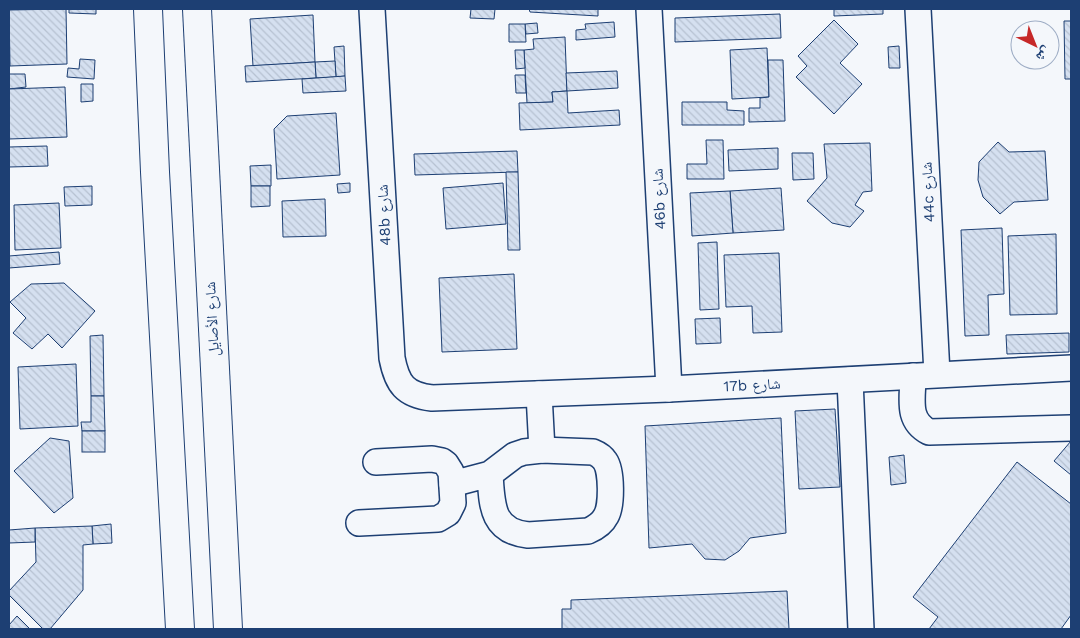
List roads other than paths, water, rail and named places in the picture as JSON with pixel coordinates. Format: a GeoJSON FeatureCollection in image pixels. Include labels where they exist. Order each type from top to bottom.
{"type":"FeatureCollection","features":[{"type":"Feature","properties":{"kind":"main road"},"geometry":{"type":"LineString","coordinates":[[148,9],[180,629]]}},
{"type":"Feature","properties":{"kind":"main road","name":"شارع الأصايل"},"geometry":{"type":"LineString","coordinates":[[196,9],[228,629]]}},
{"type":"Feature","properties":{"kind":"street","name":"48b شارع"},"geometry":{"type":"LineString","coordinates":[[372,9],[394,371],[399,383],[409,392],[421,397],[432,398]]}},
{"type":"Feature","properties":{"kind":"street","name":"46b شارع"},"geometry":{"type":"LineString","coordinates":[[649,9],[669,389]]}},
{"type":"Feature","properties":{"kind":"street","name":"44c شارع"},"geometry":{"type":"LineString","coordinates":[[918,9],[925,375],[912,410],[914,420],[920,427],[929,432],[1071,428]]}},
{"type":"Feature","properties":{"kind":"street","name":"17b شارع"},"geometry":{"type":"LineString","coordinates":[[432,398],[669,389],[1071,368]]}},
{"type":"Feature","properties":{"kind":"street"},"geometry":{"type":"LineString","coordinates":[[850,380],[861,629]]}},
{"type":"Feature","properties":{"kind":"street"},"geometry":{"type":"LineString","coordinates":[[539,394],[542,450]]}},
{"type":"Feature","properties":{"kind":"street"},"geometry":{"type":"LineString","coordinates":[[452,484],[490,474],[515,455],[524,452],[542,450],[593,452],[605,460],[610,474],[610,506],[607,515],[596,528],[588,531],[528,535],[511,531],[504,526],[494,511],[490,474]]}},
{"type":"Feature","properties":{"kind":"street"},"geometry":{"type":"LineString","coordinates":[[359,523],[438,520],[448,513],[453,503],[452,477],[449,468],[437,459],[376,462]]}}]}
